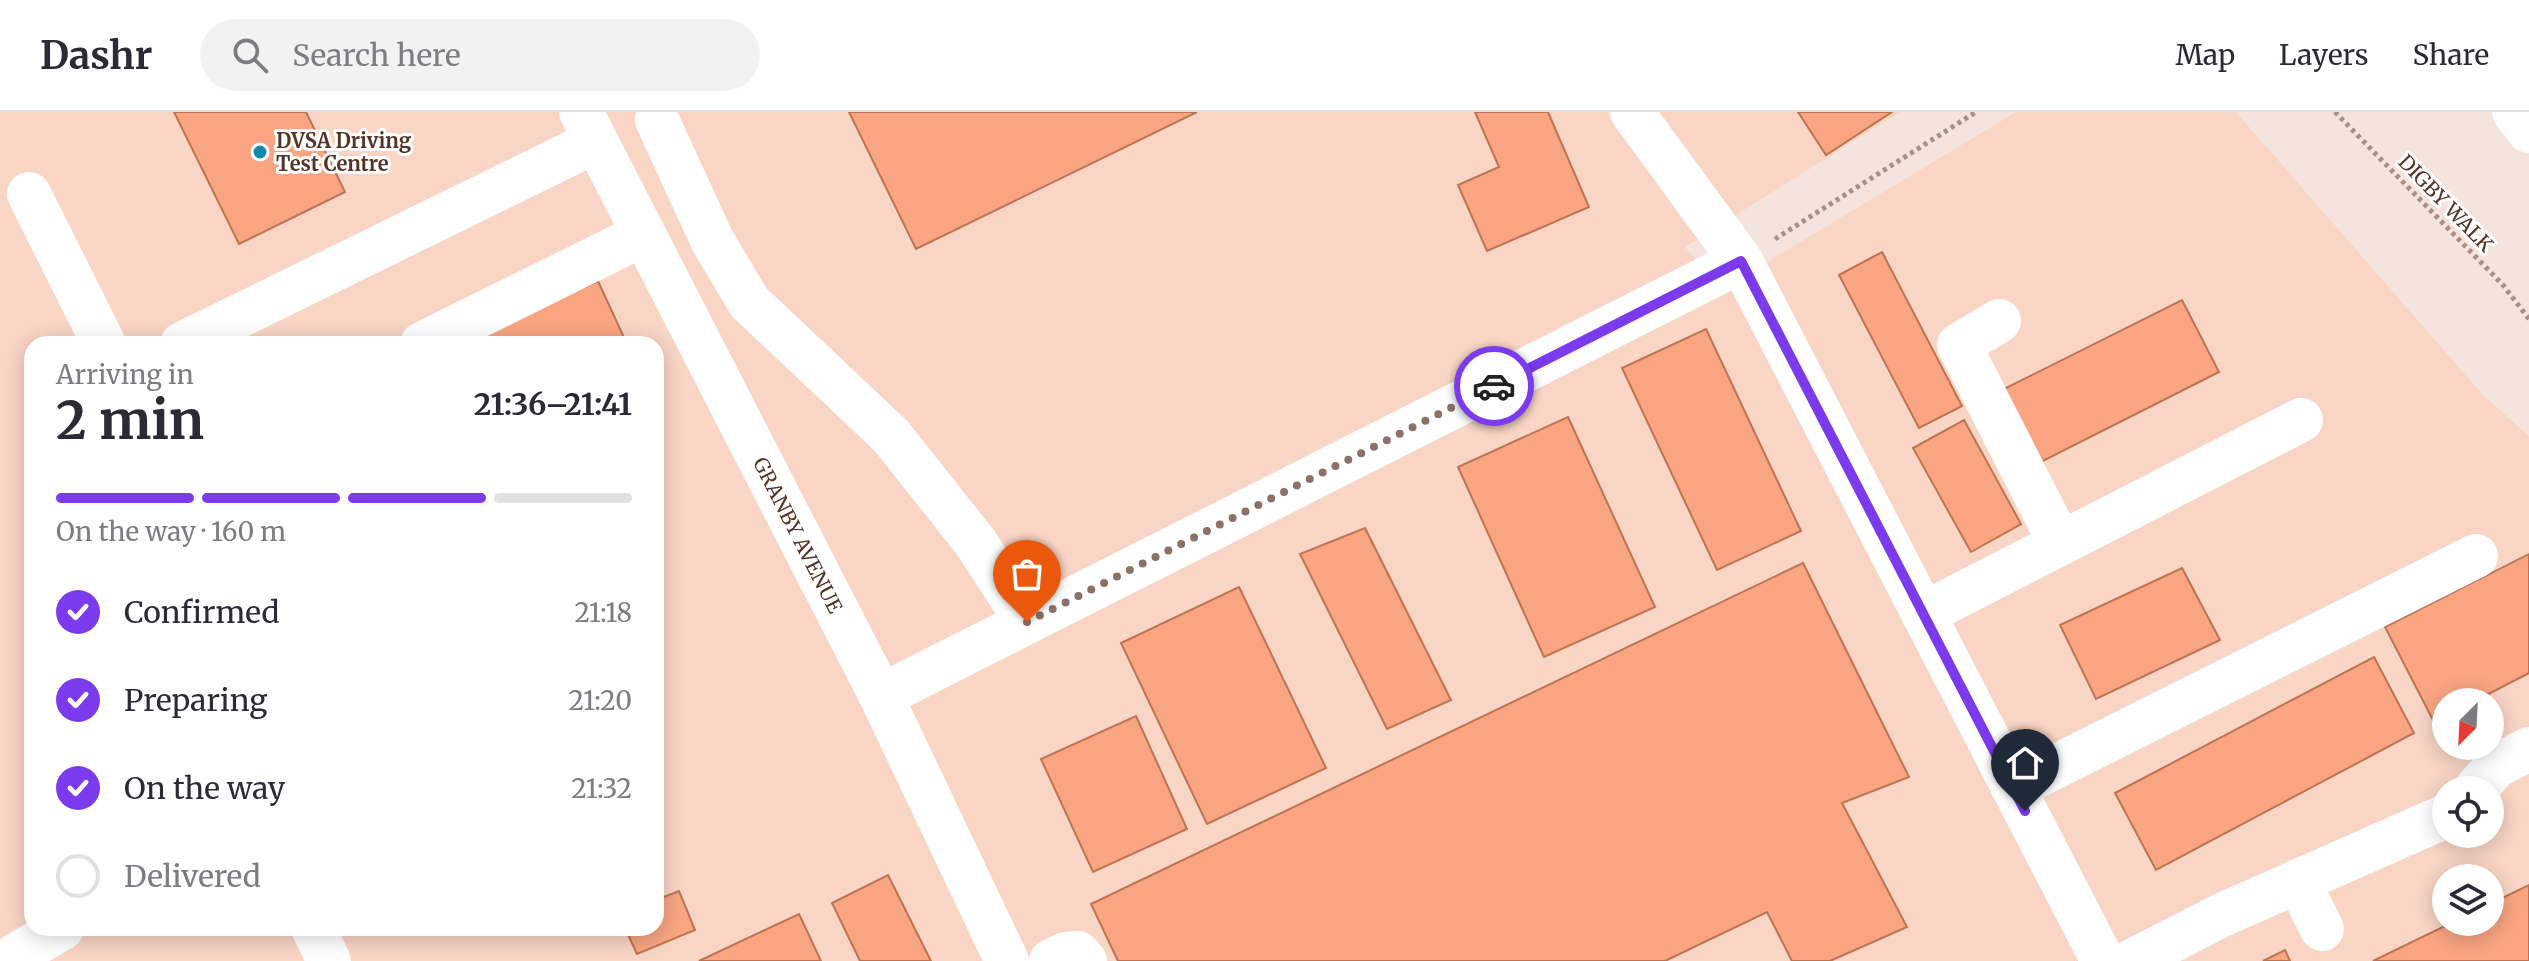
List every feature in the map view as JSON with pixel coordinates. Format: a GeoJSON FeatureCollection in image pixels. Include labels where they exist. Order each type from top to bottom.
{"type":"FeatureCollection","features":[{"type":"Feature","properties":{"kind":"street"},"geometry":{"type":"LineString","coordinates":[[1632,112],[1754,253],[1923,614],[2103,961]]}},
{"type":"Feature","properties":{"kind":"street"},"geometry":{"type":"LineString","coordinates":[[2514,112],[2529,131]]}},
{"type":"Feature","properties":{"kind":"street"},"geometry":{"type":"LineString","coordinates":[[657,120],[712,240],[749,302],[891,436],[976,543],[1027,622]]}},
{"type":"Feature","properties":{"kind":"street"},"geometry":{"type":"LineString","coordinates":[[197,336],[589,127]]}},
{"type":"Feature","properties":{"kind":"street","name":"GRANBY AVENUE"},"geometry":{"type":"LineString","coordinates":[[589,127],[881,696],[1007,961]]}},
{"type":"Feature","properties":{"kind":"street"},"geometry":{"type":"LineString","coordinates":[[29,194],[100,336]]}},
{"type":"Feature","properties":{"kind":"street"},"geometry":{"type":"LineString","coordinates":[[438,336],[644,234]]}},
{"type":"Feature","properties":{"kind":"street"},"geometry":{"type":"LineString","coordinates":[[881,696],[1754,253]]}},
{"type":"Feature","properties":{"kind":"street"},"geometry":{"type":"LineString","coordinates":[[1999,321],[1959,345],[2060,543]]}},
{"type":"Feature","properties":{"kind":"street"},"geometry":{"type":"LineString","coordinates":[[1923,614],[2301,420]]}},
{"type":"Feature","properties":{"kind":"street"},"geometry":{"type":"LineString","coordinates":[[2013,788],[2476,556]]}},
{"type":"Feature","properties":{"kind":"street"},"geometry":{"type":"LineString","coordinates":[[2487,776],[2496,766],[2529,749]]}},
{"type":"Feature","properties":{"kind":"street"},"geometry":{"type":"LineString","coordinates":[[2132,961],[2224,914],[2432,822]]}},
{"type":"Feature","properties":{"kind":"street"},"geometry":{"type":"LineString","coordinates":[[2298,881],[2322,929]]}},
{"type":"Feature","properties":{"kind":"street"},"geometry":{"type":"LineString","coordinates":[[6,961],[48,936]]}},
{"type":"Feature","properties":{"kind":"street"},"geometry":{"type":"LineString","coordinates":[[317,936],[329,961]]}},
{"type":"Feature","properties":{"kind":"street"},"geometry":{"type":"LineString","coordinates":[[1051,961],[1066,954],[1078,953],[1085,961]]}},
{"type":"Feature","properties":{"kind":"path"},"geometry":{"type":"LineString","coordinates":[[1754,253],[1976,112]]}},
{"type":"Feature","properties":{"kind":"path","name":"DIGBY WALK"},"geometry":{"type":"LineString","coordinates":[[2335,112],[2503,285],[2529,319]]}},
{"type":"Feature","properties":{"kind":"shaded area"},"geometry":{"type":"Polygon","coordinates":[[[0,112],[1900,112],[1685,247],[1721,290],[2016,112],[2236,112],[2483,395],[2529,436],[2529,961],[0,961],[0,112]]]}},
{"type":"Feature","properties":{"kind":"building","name":"DVSA Driving Test Centre"},"geometry":{"type":"Polygon","coordinates":[[[174,112],[306,112],[345,192],[239,244],[174,112]]]}},
{"type":"Feature","properties":{"kind":"building"},"geometry":{"type":"Polygon","coordinates":[[[849,112],[1197,112],[916,249],[849,112]]]}},
{"type":"Feature","properties":{"kind":"building"},"geometry":{"type":"Polygon","coordinates":[[[1475,112],[1548,112],[1589,207],[1487,251],[1458,185],[1499,167],[1475,112]]]}},
{"type":"Feature","properties":{"kind":"building"},"geometry":{"type":"Polygon","coordinates":[[[1798,112],[1892,112],[1826,155],[1798,112]]]}},
{"type":"Feature","properties":{"kind":"building"},"geometry":{"type":"Polygon","coordinates":[[[1882,252],[1962,406],[1919,428],[1839,275],[1882,252]]]}},
{"type":"Feature","properties":{"kind":"building"},"geometry":{"type":"Polygon","coordinates":[[[598,281],[623,336],[478,336],[598,281]]]}},
{"type":"Feature","properties":{"kind":"building"},"geometry":{"type":"Polygon","coordinates":[[[2182,300],[2219,372],[2037,464],[2000,391],[2182,300]]]}},
{"type":"Feature","properties":{"kind":"building"},"geometry":{"type":"Polygon","coordinates":[[[1706,329],[1801,531],[1717,570],[1622,368],[1706,329]]]}},
{"type":"Feature","properties":{"kind":"building"},"geometry":{"type":"Polygon","coordinates":[[[1568,417],[1655,607],[1544,657],[1458,467],[1568,417]]]}},
{"type":"Feature","properties":{"kind":"building"},"geometry":{"type":"Polygon","coordinates":[[[1964,420],[2021,524],[1971,552],[1913,448],[1964,420]]]}},
{"type":"Feature","properties":{"kind":"building"},"geometry":{"type":"Polygon","coordinates":[[[1365,528],[1451,700],[1387,729],[1300,554],[1365,528]]]}},
{"type":"Feature","properties":{"kind":"building"},"geometry":{"type":"Polygon","coordinates":[[[2529,554],[2529,673],[2500,688],[2432,688],[2432,718],[2385,627],[2529,554]]]}},
{"type":"Feature","properties":{"kind":"building"},"geometry":{"type":"Polygon","coordinates":[[[1803,563],[1909,777],[1842,803],[1907,927],[1830,961],[1792,961],[1767,912],[1665,961],[1118,961],[1091,904],[1803,563]]]}},
{"type":"Feature","properties":{"kind":"building"},"geometry":{"type":"Polygon","coordinates":[[[2182,568],[2220,640],[2096,699],[2060,625],[2182,568]]]}},
{"type":"Feature","properties":{"kind":"building"},"geometry":{"type":"Polygon","coordinates":[[[1239,587],[1326,768],[1207,824],[1121,643],[1239,587]]]}},
{"type":"Feature","properties":{"kind":"building"},"geometry":{"type":"Polygon","coordinates":[[[2374,657],[2414,733],[2156,870],[2115,793],[2374,657]]]}},
{"type":"Feature","properties":{"kind":"building"},"geometry":{"type":"Polygon","coordinates":[[[1136,716],[1187,829],[1093,872],[1041,759],[1136,716]]]}},
{"type":"Feature","properties":{"kind":"building"},"geometry":{"type":"Polygon","coordinates":[[[888,875],[931,961],[860,961],[832,903],[888,875]]]}},
{"type":"Feature","properties":{"kind":"building"},"geometry":{"type":"Polygon","coordinates":[[[2529,885],[2529,961],[2373,961],[2432,932],[2432,936],[2504,936],[2504,897],[2529,885]]]}},
{"type":"Feature","properties":{"kind":"building"},"geometry":{"type":"Polygon","coordinates":[[[679,891],[695,930],[637,954],[629,936],[664,936],[664,897],[679,891]]]}},
{"type":"Feature","properties":{"kind":"building"},"geometry":{"type":"Polygon","coordinates":[[[799,914],[821,961],[699,961],[799,914]]]}},
{"type":"Feature","properties":{"kind":"building"},"geometry":{"type":"Polygon","coordinates":[[[2285,950],[2290,961],[2263,961],[2285,950]]]}},
{"type":"Feature","properties":{"kind":"way so far"},"geometry":{"type":"LineString","coordinates":[[1027,622],[1494,386]]}},
{"type":"Feature","properties":{"kind":"place","name":"DVSA Driving Test Centre"},"geometry":{"type":"Point","coordinates":[260,152]}},
{"type":"Feature","properties":{"kind":"route"},"geometry":{"type":"LineString","coordinates":[[1494,386],[1741,261],[2025,811]]}}]}
